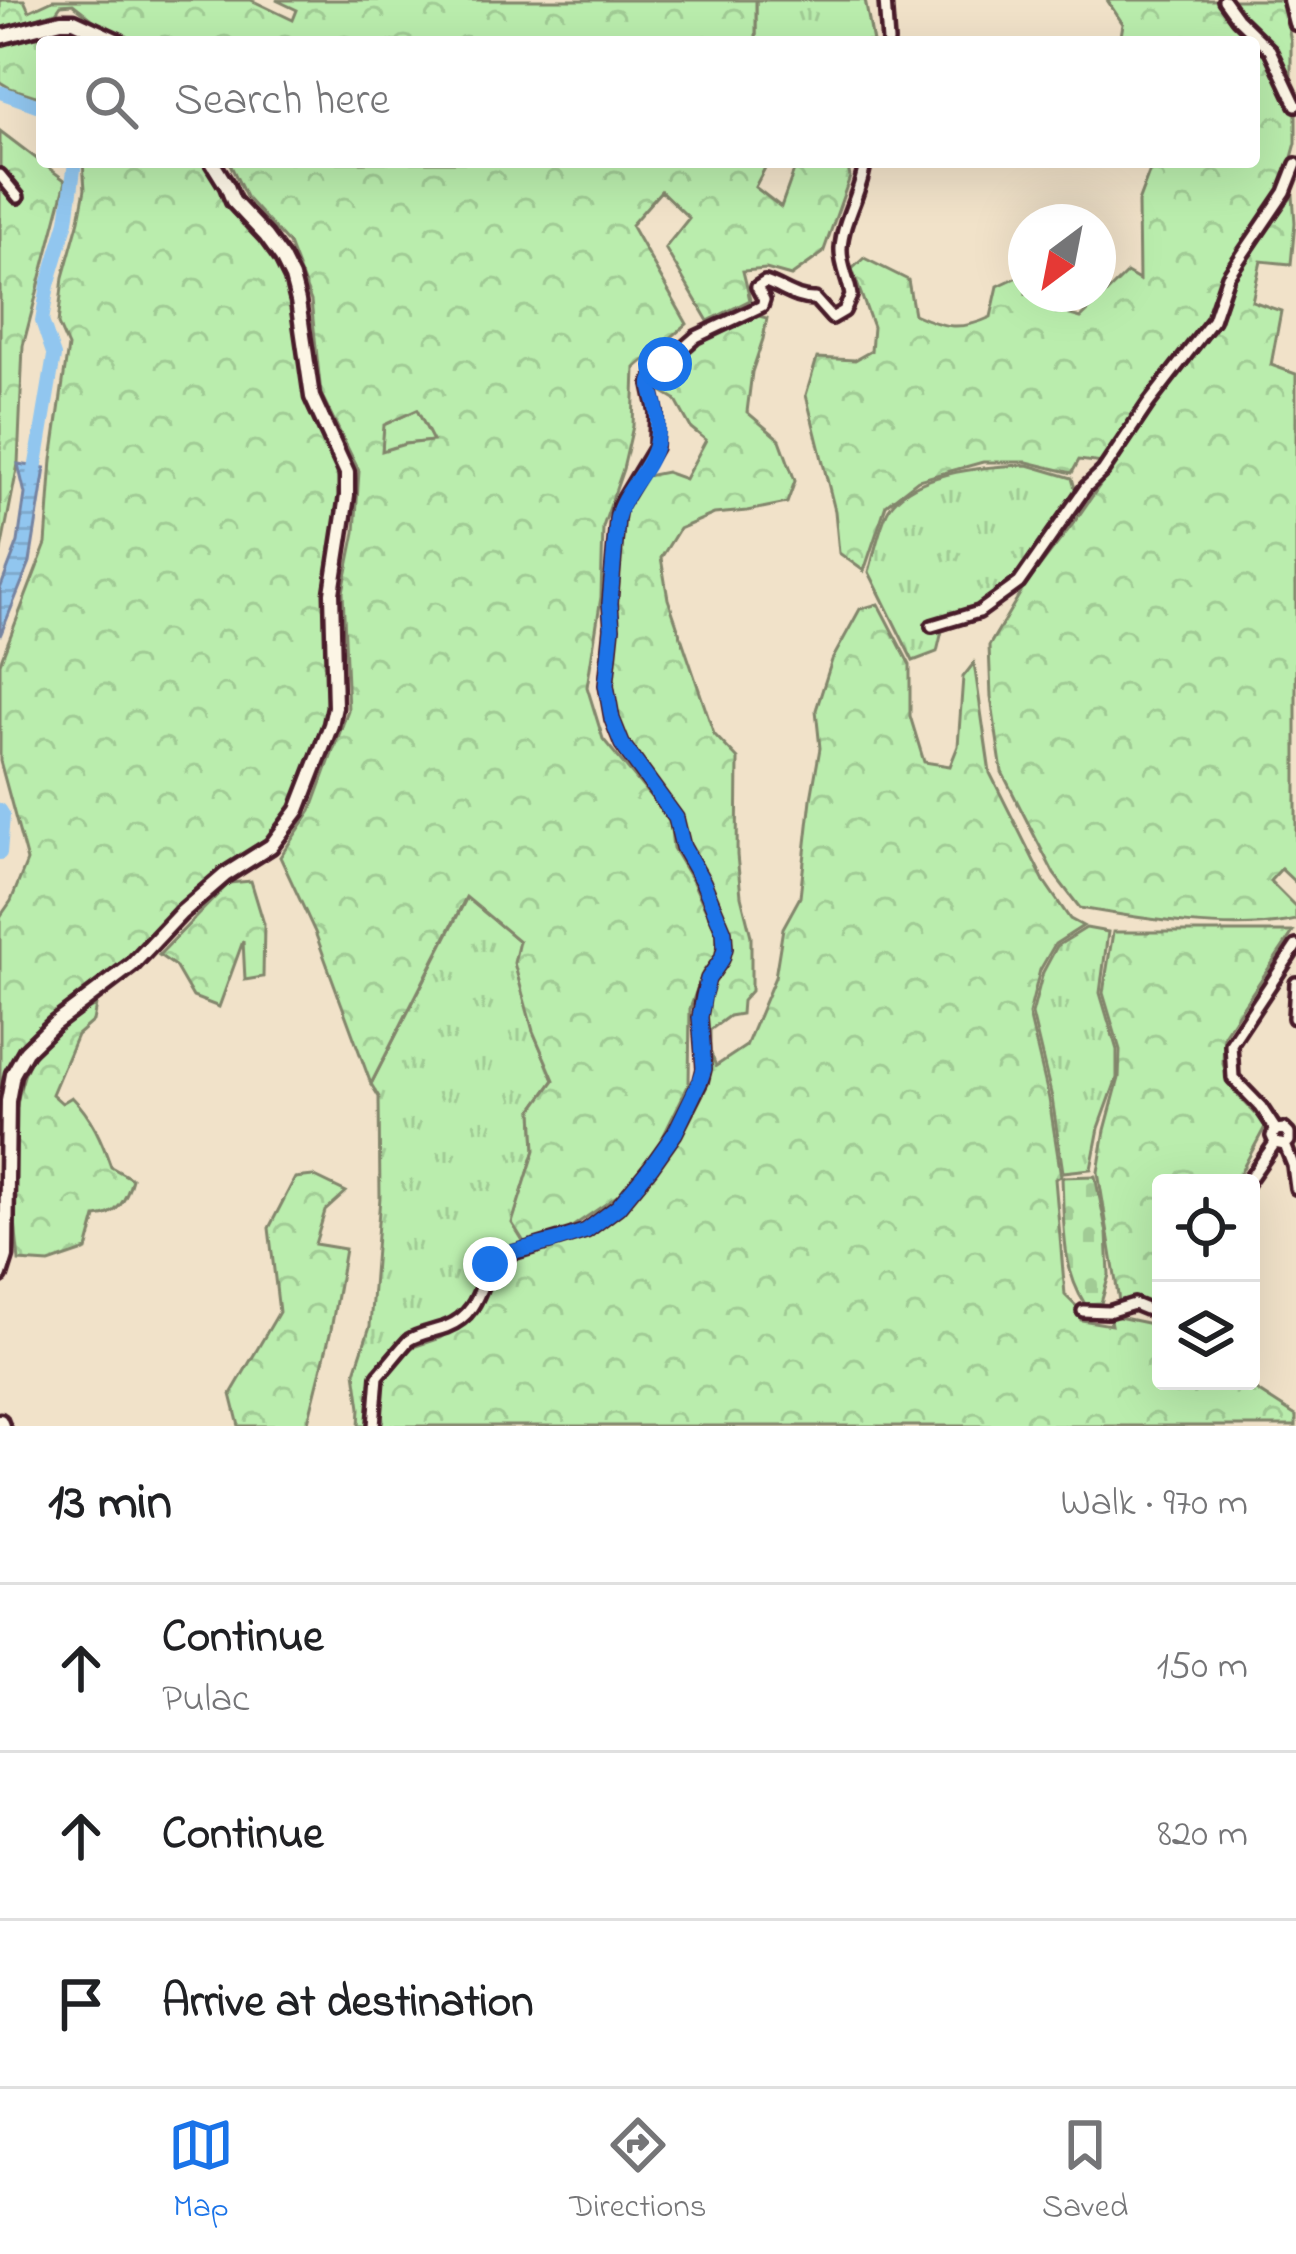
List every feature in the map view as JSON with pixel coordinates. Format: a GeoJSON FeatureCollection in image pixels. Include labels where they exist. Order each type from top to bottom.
{"type":"FeatureCollection","features":[{"type":"Feature","properties":{"kind":"main road"},"geometry":{"type":"LineString","coordinates":[[1290,0],[1296,23]]}},
{"type":"Feature","properties":{"kind":"main road"},"geometry":{"type":"LineString","coordinates":[[7,34],[74,21],[107,36]]}},
{"type":"Feature","properties":{"kind":"main road"},"geometry":{"type":"LineString","coordinates":[[0,1276],[6,1256],[8,1101],[26,1051],[132,965],[214,884],[271,846],[298,810],[335,707],[332,593],[347,473],[312,397],[292,278],[266,236],[233,201],[216,168]]}},
{"type":"Feature","properties":{"kind":"street"},"geometry":{"type":"LineString","coordinates":[[885,0],[888,36]]}},
{"type":"Feature","properties":{"kind":"street"},"geometry":{"type":"LineString","coordinates":[[1224,0],[1256,36]]}},
{"type":"Feature","properties":{"kind":"street"},"geometry":{"type":"LineString","coordinates":[[1260,40],[1270,50],[1296,104]]}},
{"type":"Feature","properties":{"kind":"street"},"geometry":{"type":"LineString","coordinates":[[932,626],[979,612],[1019,583],[1213,320],[1228,276],[1285,192],[1296,164]]}},
{"type":"Feature","properties":{"kind":"street"},"geometry":{"type":"LineString","coordinates":[[374,1426],[378,1376],[406,1342],[464,1316],[479,1299],[493,1259],[586,1231],[618,1207],[675,1133],[704,1069],[700,1017],[708,979],[722,959],[726,940],[683,847],[676,818],[622,744],[606,696],[619,507],[655,447],[656,412],[650,384],[656,372],[689,342],[757,310],[764,300],[757,287],[765,282],[806,300],[815,299],[832,318],[844,311],[850,288],[841,246],[865,168]]}},
{"type":"Feature","properties":{"kind":"street"},"geometry":{"type":"LineString","coordinates":[[0,175],[18,197]]}},
{"type":"Feature","properties":{"kind":"street"},"geometry":{"type":"LineString","coordinates":[[1282,1131],[1233,1078],[1232,1044],[1294,954]]}},
{"type":"Feature","properties":{"kind":"street"},"geometry":{"type":"LineString","coordinates":[[1294,1018],[1296,983]]}},
{"type":"Feature","properties":{"kind":"street"},"geometry":{"type":"LineString","coordinates":[[1296,1119],[1273,1136],[1292,1165],[1296,1188]]}},
{"type":"Feature","properties":{"kind":"street"},"geometry":{"type":"LineString","coordinates":[[1255,1174],[1280,1144]]}},
{"type":"Feature","properties":{"kind":"street"},"geometry":{"type":"LineString","coordinates":[[1083,1311],[1108,1312],[1134,1304],[1152,1311]]}},
{"type":"Feature","properties":{"kind":"green space"},"geometry":{"type":"Polygon","coordinates":[[[0,0],[24,0],[29,11],[53,0],[251,0],[293,20],[297,10],[276,0],[756,0],[756,36],[123,36],[73,4],[0,29],[0,0]]]}},
{"type":"Feature","properties":{"kind":"green space"},"geometry":{"type":"Polygon","coordinates":[[[756,0],[865,0],[872,36],[756,36],[756,0]]]}},
{"type":"Feature","properties":{"kind":"green space"},"geometry":{"type":"Polygon","coordinates":[[[1107,0],[1219,0],[1250,36],[1121,36],[1123,24],[1107,0]]]}},
{"type":"Feature","properties":{"kind":"green space"},"geometry":{"type":"Polygon","coordinates":[[[1229,0],[1283,0],[1291,75],[1286,75],[1275,54],[1229,0]]]}},
{"type":"Feature","properties":{"kind":"green space"},"geometry":{"type":"Polygon","coordinates":[[[74,29],[91,36],[42,36],[74,29]]]}},
{"type":"Feature","properties":{"kind":"green space"},"geometry":{"type":"Polygon","coordinates":[[[36,37],[36,96],[0,82],[0,45],[36,37]]]}},
{"type":"Feature","properties":{"kind":"green space"},"geometry":{"type":"Polygon","coordinates":[[[1260,45],[1280,73],[1289,104],[1296,111],[1296,143],[1283,190],[1209,319],[1144,401],[1103,463],[1079,460],[1072,473],[1027,462],[983,462],[918,480],[886,505],[864,571],[839,553],[835,511],[806,395],[817,358],[855,360],[871,351],[873,327],[852,269],[864,258],[908,280],[914,314],[944,325],[961,326],[991,317],[998,286],[1008,281],[1008,312],[1071,312],[1081,318],[1087,312],[1116,312],[1116,284],[1127,273],[1139,280],[1138,202],[1151,168],[1260,168],[1260,45]]]}},
{"type":"Feature","properties":{"kind":"green space"},"geometry":{"type":"Polygon","coordinates":[[[0,131],[36,158],[36,168],[49,168],[66,181],[23,346],[18,464],[0,556],[0,131]]]}},
{"type":"Feature","properties":{"kind":"green space"},"geometry":{"type":"Polygon","coordinates":[[[83,168],[207,168],[232,213],[254,233],[287,280],[305,400],[337,468],[340,492],[325,593],[329,707],[292,808],[263,846],[198,887],[127,962],[29,1039],[7,1072],[0,1140],[0,917],[27,861],[0,761],[0,663],[46,544],[68,347],[58,324],[63,277],[85,189],[83,168]]]}},
{"type":"Feature","properties":{"kind":"green space"},"geometry":{"type":"Polygon","coordinates":[[[232,168],[765,168],[755,187],[781,207],[795,168],[848,168],[850,177],[823,253],[791,276],[766,269],[743,271],[750,300],[708,321],[665,248],[689,218],[661,191],[631,225],[687,324],[635,368],[633,426],[603,527],[601,597],[587,687],[603,739],[670,820],[673,848],[717,934],[716,955],[703,972],[690,1009],[689,1084],[660,1143],[619,1195],[560,1235],[524,1242],[512,1223],[535,1150],[533,1109],[554,1080],[533,1031],[514,963],[519,941],[466,897],[371,1084],[315,932],[280,857],[311,811],[348,710],[343,592],[355,532],[359,471],[321,394],[311,301],[289,244],[246,197],[232,168]],[[417,410],[384,425],[382,451],[433,441],[417,410]]]}},
{"type":"Feature","properties":{"kind":"green space"},"geometry":{"type":"Polygon","coordinates":[[[1293,195],[1291,264],[1261,261],[1252,301],[1281,311],[1271,365],[1296,374],[1296,883],[1281,869],[1270,881],[1296,907],[1296,920],[1217,925],[1080,908],[1054,874],[1002,772],[989,646],[1024,587],[1220,322],[1233,277],[1293,195]]]}},
{"type":"Feature","properties":{"kind":"green space"},"geometry":{"type":"Polygon","coordinates":[[[759,316],[767,318],[747,412],[780,440],[795,481],[787,503],[714,514],[679,529],[661,558],[668,599],[714,734],[738,759],[737,855],[751,936],[751,991],[742,1001],[741,1014],[729,1016],[710,1030],[716,1066],[746,1046],[775,977],[783,928],[800,897],[820,748],[816,710],[832,660],[860,609],[878,604],[910,665],[910,716],[924,762],[950,766],[958,746],[963,677],[974,663],[990,773],[1044,881],[1070,919],[1083,926],[1055,944],[1040,970],[1029,1014],[1061,1176],[1055,1179],[1065,1295],[1079,1309],[1081,1320],[1111,1325],[1109,1315],[1152,1324],[1152,1390],[1256,1390],[1296,1416],[1296,1426],[374,1426],[377,1380],[410,1348],[440,1338],[467,1319],[482,1301],[497,1261],[598,1226],[677,1136],[700,1092],[708,1064],[703,1017],[711,979],[727,957],[730,938],[680,816],[625,741],[610,694],[621,513],[646,476],[666,472],[685,479],[706,440],[691,428],[675,399],[655,387],[673,362],[715,335],[759,316]]]}},
{"type":"Feature","properties":{"kind":"green space"},"geometry":{"type":"Polygon","coordinates":[[[417,410],[434,441],[382,452],[383,425],[417,410]]]}},
{"type":"Feature","properties":{"kind":"green space"},"geometry":{"type":"Polygon","coordinates":[[[1028,465],[1072,478],[1076,492],[999,606],[942,631],[937,652],[913,661],[869,572],[889,509],[900,496],[933,479],[972,469],[1028,465]]]}},
{"type":"Feature","properties":{"kind":"green space"},"geometry":{"type":"Polygon","coordinates":[[[251,881],[264,924],[263,977],[245,980],[243,941],[219,1007],[193,997],[175,966],[159,955],[229,883],[251,881]]]}},
{"type":"Feature","properties":{"kind":"green space"},"geometry":{"type":"Polygon","coordinates":[[[467,897],[519,941],[533,1031],[554,1080],[533,1109],[535,1150],[513,1222],[524,1242],[467,1319],[440,1338],[410,1348],[377,1380],[374,1426],[359,1426],[355,1372],[370,1326],[380,1197],[379,1097],[371,1084],[467,897]]]}},
{"type":"Feature","properties":{"kind":"green space"},"geometry":{"type":"Polygon","coordinates":[[[1086,928],[1108,932],[1100,993],[1117,1050],[1117,1078],[1091,1169],[1063,1172],[1032,1014],[1043,972],[1057,946],[1086,928]]]}},
{"type":"Feature","properties":{"kind":"green space"},"geometry":{"type":"Polygon","coordinates":[[[1113,932],[1293,932],[1224,1035],[1223,1064],[1233,1090],[1266,1125],[1240,1174],[1152,1174],[1152,1307],[1119,1301],[1098,1172],[1119,1078],[1120,1050],[1103,993],[1113,932]]]}},
{"type":"Feature","properties":{"kind":"green space"},"geometry":{"type":"Polygon","coordinates":[[[96,1005],[93,1021],[77,1035],[52,1094],[62,1103],[72,1097],[79,1105],[96,1130],[111,1167],[132,1179],[130,1186],[116,1210],[96,1217],[87,1250],[49,1263],[19,1261],[13,1157],[23,1078],[45,1043],[96,1005]]]}},
{"type":"Feature","properties":{"kind":"green space"},"geometry":{"type":"Polygon","coordinates":[[[313,1176],[346,1192],[325,1211],[315,1244],[345,1249],[307,1426],[239,1426],[231,1394],[279,1312],[269,1228],[295,1178],[313,1176]]]}},
{"type":"Feature","properties":{"kind":"green space"},"geometry":{"type":"Polygon","coordinates":[[[1095,1176],[1107,1233],[1109,1275],[1101,1303],[1085,1304],[1068,1259],[1062,1177],[1095,1176]]]}},
{"type":"Feature","properties":{"kind":"water"},"geometry":{"type":"Polygon","coordinates":[[[18,464],[45,468],[30,562],[0,636],[0,589],[18,542],[25,494],[18,464]]]}},
{"type":"Feature","properties":{"kind":"waterway"},"geometry":{"type":"LineString","coordinates":[[0,92],[36,105]]}},
{"type":"Feature","properties":{"kind":"waterway"},"geometry":{"type":"LineString","coordinates":[[33,482],[54,356],[42,321],[67,221],[74,168]]}},
{"type":"Feature","properties":{"kind":"waterway"},"geometry":{"type":"LineString","coordinates":[[0,810],[0,853]]}},
{"type":"Feature","properties":{"kind":"route"},"geometry":{"type":"LineString","coordinates":[[490,1264],[499,1255],[586,1231],[618,1207],[675,1133],[704,1069],[700,1017],[708,979],[722,959],[726,940],[683,847],[676,818],[622,744],[606,696],[619,507],[655,447],[656,405],[650,384],[665,364]]}}]}
